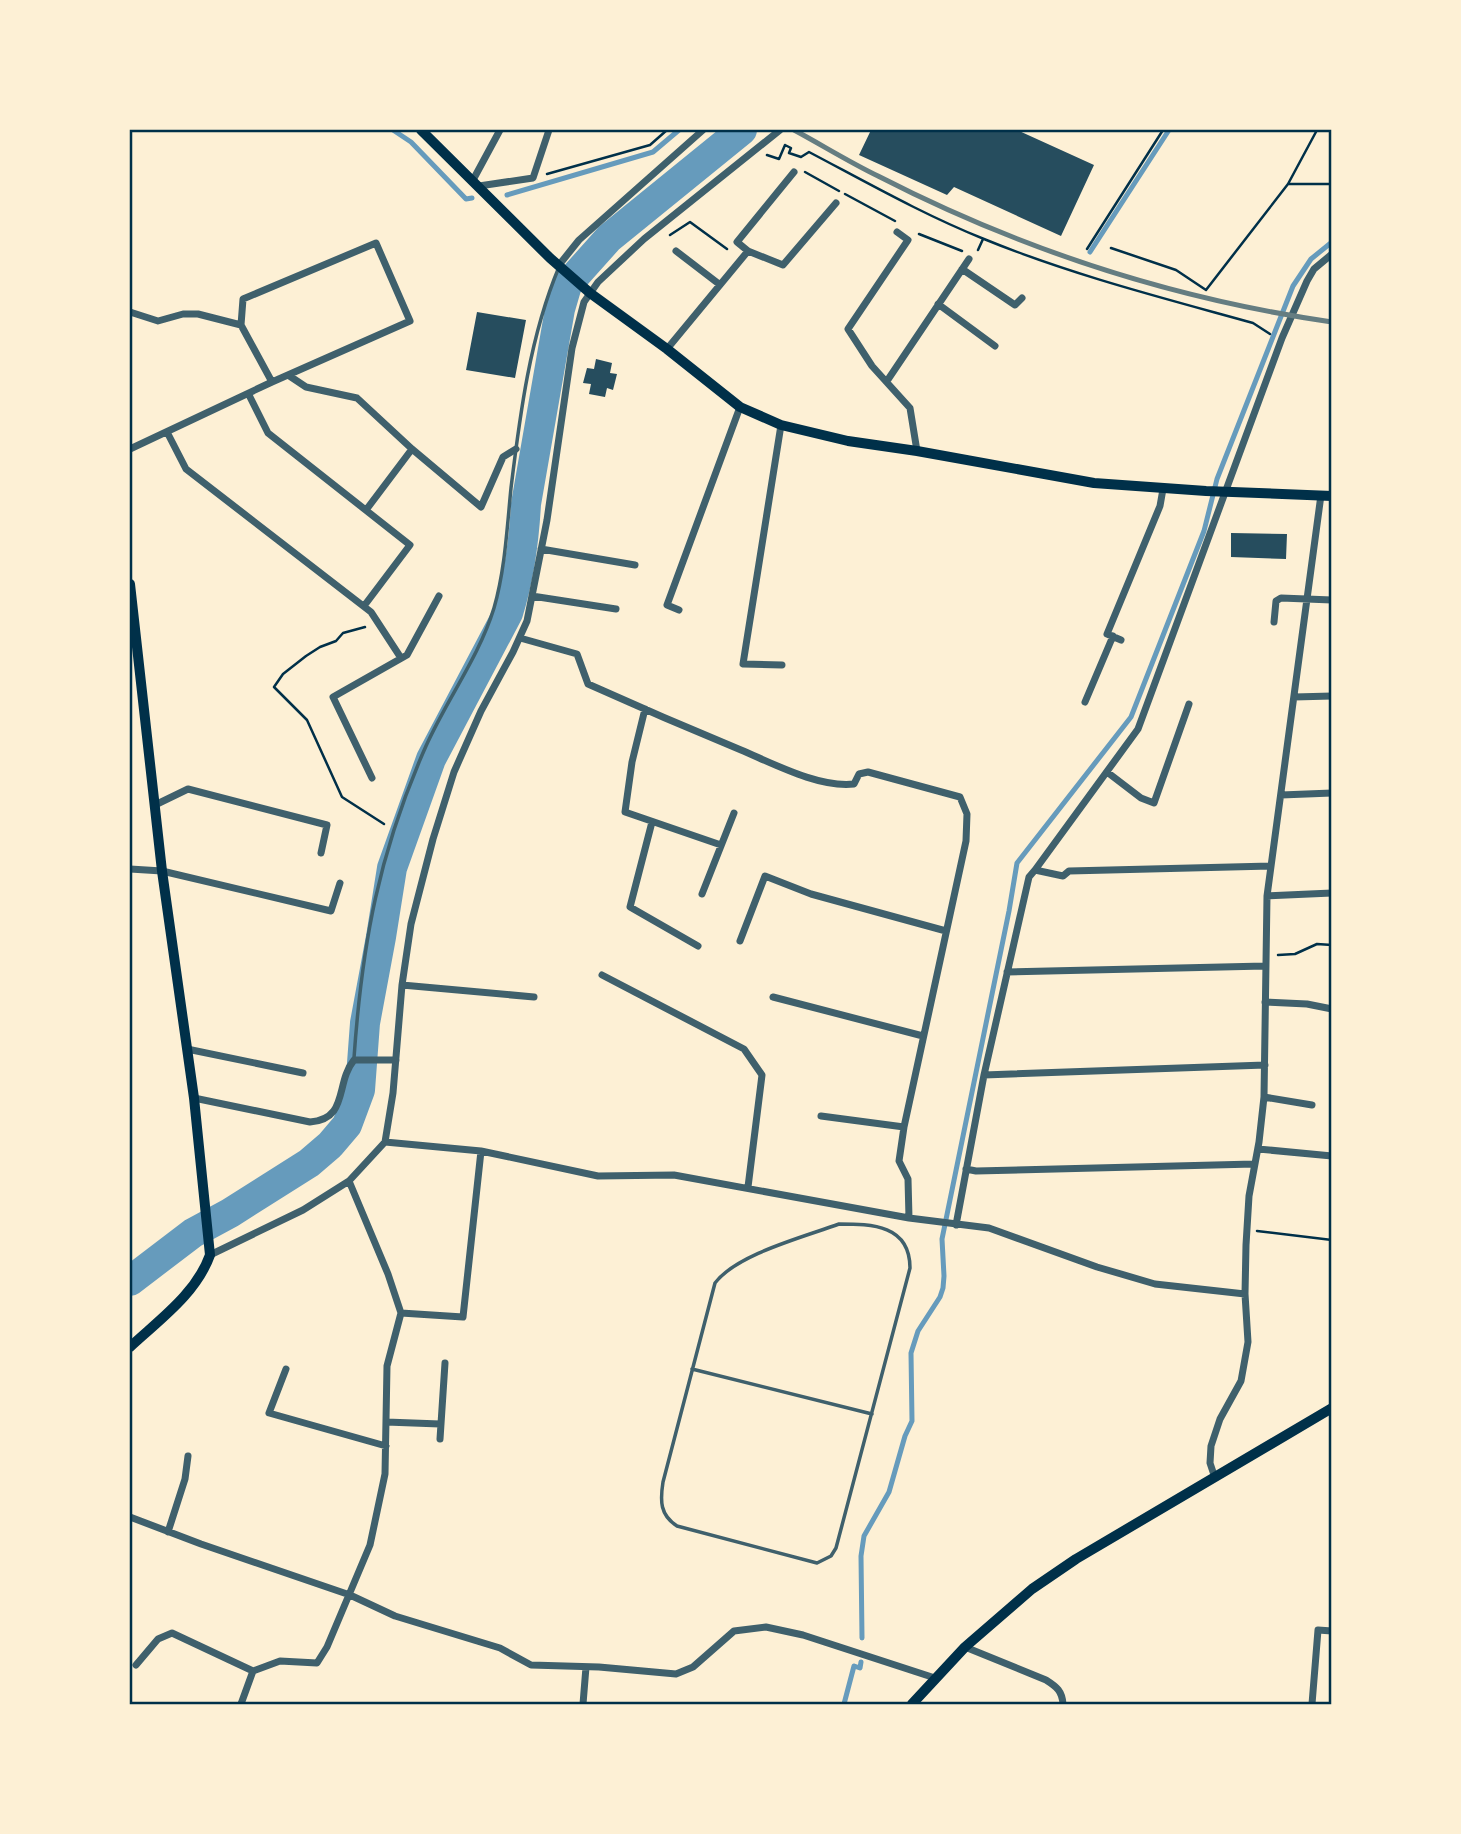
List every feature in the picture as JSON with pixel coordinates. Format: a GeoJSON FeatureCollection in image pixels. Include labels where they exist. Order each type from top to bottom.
{"type":"FeatureCollection","features":[{"type":"Feature","properties":{"kind":"main road"},"geometry":{"type":"LineString","coordinates":[[421,130],[587,290],[740,407],[781,425],[848,442],[917,451],[1094,483],[1163,489],[1326,496]]}},
{"type":"Feature","properties":{"kind":"main road"},"geometry":{"type":"LineString","coordinates":[[130,584],[162,871],[194,1098],[209,1254],[204,1272],[193,1287],[130,1346]]}},
{"type":"Feature","properties":{"kind":"main road"},"geometry":{"type":"LineString","coordinates":[[912,1704],[965,1647],[1032,1589],[1076,1559],[1332,1408]]}},
{"type":"Feature","properties":{"kind":"street"},"geometry":{"type":"LineString","coordinates":[[500,130],[476,183],[533,178],[549,130]]}},
{"type":"Feature","properties":{"kind":"street"},"geometry":{"type":"LineString","coordinates":[[559,265],[579,240],[703,130]]}},
{"type":"Feature","properties":{"kind":"street"},"geometry":{"type":"LineString","coordinates":[[209,1254],[303,1210],[349,1181],[385,1142],[411,924],[454,772],[481,711],[527,621],[541,549],[572,348],[587,290],[644,239],[780,130]]}},
{"type":"Feature","properties":{"kind":"street"},"geometry":{"type":"LineString","coordinates":[[798,171],[737,242],[748,251],[783,265],[836,203]]}},
{"type":"Feature","properties":{"kind":"street"},"geometry":{"type":"LineString","coordinates":[[897,232],[908,240],[848,329],[872,366],[910,408],[917,451]]}},
{"type":"Feature","properties":{"kind":"street"},"geometry":{"type":"LineString","coordinates":[[130,449],[410,321],[376,243],[243,299],[241,325],[272,382]]}},
{"type":"Feature","properties":{"kind":"street"},"geometry":{"type":"LineString","coordinates":[[676,251],[719,284]]}},
{"type":"Feature","properties":{"kind":"street"},"geometry":{"type":"LineString","coordinates":[[667,349],[748,251]]}},
{"type":"Feature","properties":{"kind":"street"},"geometry":{"type":"LineString","coordinates":[[954,1224],[1028,877],[1138,729],[1223,492],[1282,338],[1314,269],[1332,254]]}},
{"type":"Feature","properties":{"kind":"street"},"geometry":{"type":"LineString","coordinates":[[887,381],[972,257]]}},
{"type":"Feature","properties":{"kind":"street"},"geometry":{"type":"LineString","coordinates":[[962,269],[1015,305],[1022,298]]}},
{"type":"Feature","properties":{"kind":"street"},"geometry":{"type":"LineString","coordinates":[[938,304],[996,346]]}},
{"type":"Feature","properties":{"kind":"street"},"geometry":{"type":"LineString","coordinates":[[130,312],[158,321],[183,314],[198,314],[241,325]]}},
{"type":"Feature","properties":{"kind":"street"},"geometry":{"type":"LineString","coordinates":[[288,375],[306,387],[357,398],[481,507],[503,457],[516,449]]}},
{"type":"Feature","properties":{"kind":"street"},"geometry":{"type":"LineString","coordinates":[[249,395],[268,433],[410,545],[364,606]]}},
{"type":"Feature","properties":{"kind":"street"},"geometry":{"type":"LineString","coordinates":[[679,610],[667,605],[740,407]]}},
{"type":"Feature","properties":{"kind":"street"},"geometry":{"type":"LineString","coordinates":[[781,425],[743,664],[782,665]]}},
{"type":"Feature","properties":{"kind":"street"},"geometry":{"type":"LineString","coordinates":[[167,432],[186,469],[371,612],[401,658]]}},
{"type":"Feature","properties":{"kind":"street"},"geometry":{"type":"LineString","coordinates":[[366,510],[412,449]]}},
{"type":"Feature","properties":{"kind":"street"},"geometry":{"type":"LineString","coordinates":[[1121,640],[1107,634],[1160,506],[1163,489]]}},
{"type":"Feature","properties":{"kind":"street"},"geometry":{"type":"LineString","coordinates":[[1215,1478],[1210,1463],[1211,1447],[1220,1419],[1245,1370],[1248,1342],[1245,1294],[1247,1230],[1264,1097],[1267,895],[1307,599],[1326,496]]}},
{"type":"Feature","properties":{"kind":"street"},"geometry":{"type":"LineString","coordinates":[[541,549],[635,565]]}},
{"type":"Feature","properties":{"kind":"street"},"geometry":{"type":"LineString","coordinates":[[372,778],[333,697],[407,655],[439,596]]}},
{"type":"Feature","properties":{"kind":"street"},"geometry":{"type":"LineString","coordinates":[[532,596],[616,609]]}},
{"type":"Feature","properties":{"kind":"street"},"geometry":{"type":"LineString","coordinates":[[1274,622],[1276,601],[1281,598],[1332,600]]}},
{"type":"Feature","properties":{"kind":"street"},"geometry":{"type":"LineString","coordinates":[[1085,702],[1113,636]]}},
{"type":"Feature","properties":{"kind":"street"},"geometry":{"type":"LineString","coordinates":[[520,638],[577,654],[588,684],[799,774],[842,785],[854,783],[859,774],[868,772],[960,797],[967,814],[966,841],[904,1127],[900,1161],[908,1179],[909,1218]]}},
{"type":"Feature","properties":{"kind":"street"},"geometry":{"type":"LineString","coordinates":[[1294,697],[1332,696]]}},
{"type":"Feature","properties":{"kind":"street"},"geometry":{"type":"LineString","coordinates":[[1107,772],[1141,798],[1154,803],[1189,704]]}},
{"type":"Feature","properties":{"kind":"street"},"geometry":{"type":"LineString","coordinates":[[645,709],[632,762],[625,813],[721,845]]}},
{"type":"Feature","properties":{"kind":"street"},"geometry":{"type":"LineString","coordinates":[[155,805],[188,789],[327,825],[321,853]]}},
{"type":"Feature","properties":{"kind":"street"},"geometry":{"type":"LineString","coordinates":[[1280,795],[1332,793]]}},
{"type":"Feature","properties":{"kind":"street"},"geometry":{"type":"LineString","coordinates":[[702,894],[734,813]]}},
{"type":"Feature","properties":{"kind":"street"},"geometry":{"type":"LineString","coordinates":[[652,822],[630,907],[698,946]]}},
{"type":"Feature","properties":{"kind":"street"},"geometry":{"type":"LineString","coordinates":[[1035,870],[1063,876],[1069,872],[1108,869],[1271,866]]}},
{"type":"Feature","properties":{"kind":"street"},"geometry":{"type":"LineString","coordinates":[[130,869],[162,871],[331,911],[340,883]]}},
{"type":"Feature","properties":{"kind":"street"},"geometry":{"type":"LineString","coordinates":[[740,941],[765,876],[811,894],[946,931]]}},
{"type":"Feature","properties":{"kind":"street"},"geometry":{"type":"LineString","coordinates":[[1267,895],[1332,893]]}},
{"type":"Feature","properties":{"kind":"street"},"geometry":{"type":"LineString","coordinates":[[1007,972],[1265,965]]}},
{"type":"Feature","properties":{"kind":"street"},"geometry":{"type":"LineString","coordinates":[[602,975],[744,1049],[762,1075],[748,1187]]}},
{"type":"Feature","properties":{"kind":"street"},"geometry":{"type":"LineString","coordinates":[[402,985],[534,997]]}},
{"type":"Feature","properties":{"kind":"street"},"geometry":{"type":"LineString","coordinates":[[772,997],[923,1036]]}},
{"type":"Feature","properties":{"kind":"street"},"geometry":{"type":"LineString","coordinates":[[1265,1002],[1307,1004],[1332,1009]]}},
{"type":"Feature","properties":{"kind":"street"},"geometry":{"type":"LineString","coordinates":[[187,1049],[303,1073]]}},
{"type":"Feature","properties":{"kind":"street"},"geometry":{"type":"LineString","coordinates":[[194,1098],[310,1122],[322,1121],[331,1115],[338,1104],[347,1068],[354,1060],[396,1060]]}},
{"type":"Feature","properties":{"kind":"street"},"geometry":{"type":"LineString","coordinates":[[985,1075],[1265,1065]]}},
{"type":"Feature","properties":{"kind":"street"},"geometry":{"type":"LineString","coordinates":[[1264,1097],[1312,1105]]}},
{"type":"Feature","properties":{"kind":"street"},"geometry":{"type":"LineString","coordinates":[[821,1116],[904,1127]]}},
{"type":"Feature","properties":{"kind":"street"},"geometry":{"type":"LineString","coordinates":[[385,1142],[481,1151],[598,1176],[674,1175],[909,1218],[989,1228],[1097,1267],[1155,1284],[1245,1294]]}},
{"type":"Feature","properties":{"kind":"street"},"geometry":{"type":"LineString","coordinates":[[1258,1149],[1332,1156]]}},
{"type":"Feature","properties":{"kind":"street"},"geometry":{"type":"LineString","coordinates":[[401,1313],[463,1317],[481,1151]]}},
{"type":"Feature","properties":{"kind":"street"},"geometry":{"type":"LineString","coordinates":[[966,1170],[1255,1164]]}},
{"type":"Feature","properties":{"kind":"street"},"geometry":{"type":"LineString","coordinates":[[136,1665],[158,1639],[172,1633],[253,1671],[280,1661],[317,1663],[350,1595],[370,1545],[385,1474],[387,1366],[401,1313],[349,1181]]}},
{"type":"Feature","properties":{"kind":"street"},"geometry":{"type":"LineString","coordinates":[[440,1439],[445,1363]]}},
{"type":"Feature","properties":{"kind":"street"},"geometry":{"type":"LineString","coordinates":[[286,1369],[269,1413],[386,1446]]}},
{"type":"Feature","properties":{"kind":"street"},"geometry":{"type":"LineString","coordinates":[[386,1422],[440,1424]]}},
{"type":"Feature","properties":{"kind":"street"},"geometry":{"type":"LineString","coordinates":[[168,1532],[185,1479],[188,1456]]}},
{"type":"Feature","properties":{"kind":"street"},"geometry":{"type":"LineString","coordinates":[[130,1517],[350,1595],[395,1616],[500,1648],[531,1665],[676,1674],[693,1667],[734,1631],[766,1627],[803,1635],[935,1678]]}},
{"type":"Feature","properties":{"kind":"street"},"geometry":{"type":"LineString","coordinates":[[1312,1704],[1318,1630],[1332,1631]]}},
{"type":"Feature","properties":{"kind":"street"},"geometry":{"type":"LineString","coordinates":[[965,1647],[992,1660],[1046,1679],[1057,1687],[1063,1704]]}},
{"type":"Feature","properties":{"kind":"street"},"geometry":{"type":"LineString","coordinates":[[583,1704],[586,1667]]}},
{"type":"Feature","properties":{"kind":"street"},"geometry":{"type":"LineString","coordinates":[[241,1704],[253,1671]]}},
{"type":"Feature","properties":{"kind":"lane"},"geometry":{"type":"LineString","coordinates":[[354,1060],[363,952],[379,877],[393,830],[428,742],[480,644],[501,582],[516,449],[543,304],[559,265]]}},
{"type":"Feature","properties":{"kind":"lane"},"geometry":{"type":"LineString","coordinates":[[839,1224],[867,1224],[884,1228],[906,1244],[910,1255],[909,1268],[836,1548],[831,1556],[817,1563],[677,1526],[668,1519],[661,1507],[661,1489],[692,1369],[715,1283],[723,1272],[738,1262],[839,1224]]}},
{"type":"Feature","properties":{"kind":"lane"},"geometry":{"type":"LineString","coordinates":[[692,1369],[872,1415]]}},
{"type":"Feature","properties":{"kind":"path"},"geometry":{"type":"LineString","coordinates":[[533,178],[650,145],[667,130]]}},
{"type":"Feature","properties":{"kind":"path"},"geometry":{"type":"LineString","coordinates":[[1087,249],[1163,130]]}},
{"type":"Feature","properties":{"kind":"path"},"geometry":{"type":"LineString","coordinates":[[1111,248],[1176,270],[1206,289],[1287,184],[1317,130]]}},
{"type":"Feature","properties":{"kind":"path"},"geometry":{"type":"LineString","coordinates":[[754,150],[779,159],[785,145],[790,148],[789,153],[801,157],[808,152],[921,211],[983,239],[1129,289],[1253,323],[1266,333]]}},
{"type":"Feature","properties":{"kind":"path"},"geometry":{"type":"LineString","coordinates":[[798,171],[903,225]]}},
{"type":"Feature","properties":{"kind":"path"},"geometry":{"type":"LineString","coordinates":[[1287,184],[1332,184]]}},
{"type":"Feature","properties":{"kind":"path"},"geometry":{"type":"LineString","coordinates":[[690,222],[729,251]]}},
{"type":"Feature","properties":{"kind":"path"},"geometry":{"type":"LineString","coordinates":[[913,231],[962,251]]}},
{"type":"Feature","properties":{"kind":"path"},"geometry":{"type":"LineString","coordinates":[[972,257],[983,239]]}},
{"type":"Feature","properties":{"kind":"path"},"geometry":{"type":"LineString","coordinates":[[379,624],[354,628],[343,633],[336,641],[320,647],[283,674],[274,687],[307,720],[342,797],[393,830]]}},
{"type":"Feature","properties":{"kind":"path"},"geometry":{"type":"LineString","coordinates":[[1265,956],[1295,954],[1321,943],[1332,945]]}},
{"type":"Feature","properties":{"kind":"path"},"geometry":{"type":"LineString","coordinates":[[1247,1230],[1332,1240]]}},
{"type":"Feature","properties":{"kind":"building"},"geometry":{"type":"Polygon","coordinates":[[[871,130],[1017,130],[1094,165],[1061,236],[954,187],[947,195],[859,155],[871,130]]]}},
{"type":"Feature","properties":{"kind":"building"},"geometry":{"type":"Polygon","coordinates":[[[477,312],[526,320],[515,378],[466,370],[477,312]]]}},
{"type":"Feature","properties":{"kind":"building"},"geometry":{"type":"Polygon","coordinates":[[[596,359],[612,363],[610,373],[617,374],[613,390],[607,388],[605,397],[589,394],[591,384],[583,383],[587,368],[594,369],[596,359]]]}},
{"type":"Feature","properties":{"kind":"building"},"geometry":{"type":"Polygon","coordinates":[[[1231,533],[1287,534],[1286,559],[1231,557],[1231,533]]]}},
{"type":"Feature","properties":{"kind":"waterway"},"geometry":{"type":"LineString","coordinates":[[393,130],[411,142],[466,199],[472,198]]}},
{"type":"Feature","properties":{"kind":"waterway"},"geometry":{"type":"LineString","coordinates":[[507,195],[653,152],[679,130]]}},
{"type":"Feature","properties":{"kind":"waterway"},"geometry":{"type":"LineString","coordinates":[[130,1281],[193,1233],[309,1163],[330,1145],[347,1125],[360,1090],[365,1023],[392,868],[431,759],[508,613],[512,600],[560,309],[567,285],[609,238],[742,130]]}},
{"type":"Feature","properties":{"kind":"waterway"},"geometry":{"type":"LineString","coordinates":[[1090,252],[1169,130]]}},
{"type":"Feature","properties":{"kind":"waterway"},"geometry":{"type":"LineString","coordinates":[[862,1638],[861,1556],[864,1536],[889,1492],[912,1421],[911,1353],[918,1331],[943,1288],[942,1239],[1017,863],[1131,717],[1204,531],[1217,479],[1293,286],[1311,259],[1332,242]]}},
{"type":"Feature","properties":{"kind":"waterway"},"geometry":{"type":"LineString","coordinates":[[844,1704],[854,1666],[860,1668],[861,1662]]}},
{"type":"Feature","properties":{"kind":"railway"},"geometry":{"type":"LineString","coordinates":[[794,130],[867,171],[932,202],[1042,248],[1099,268],[1214,300],[1332,322]]}}]}
